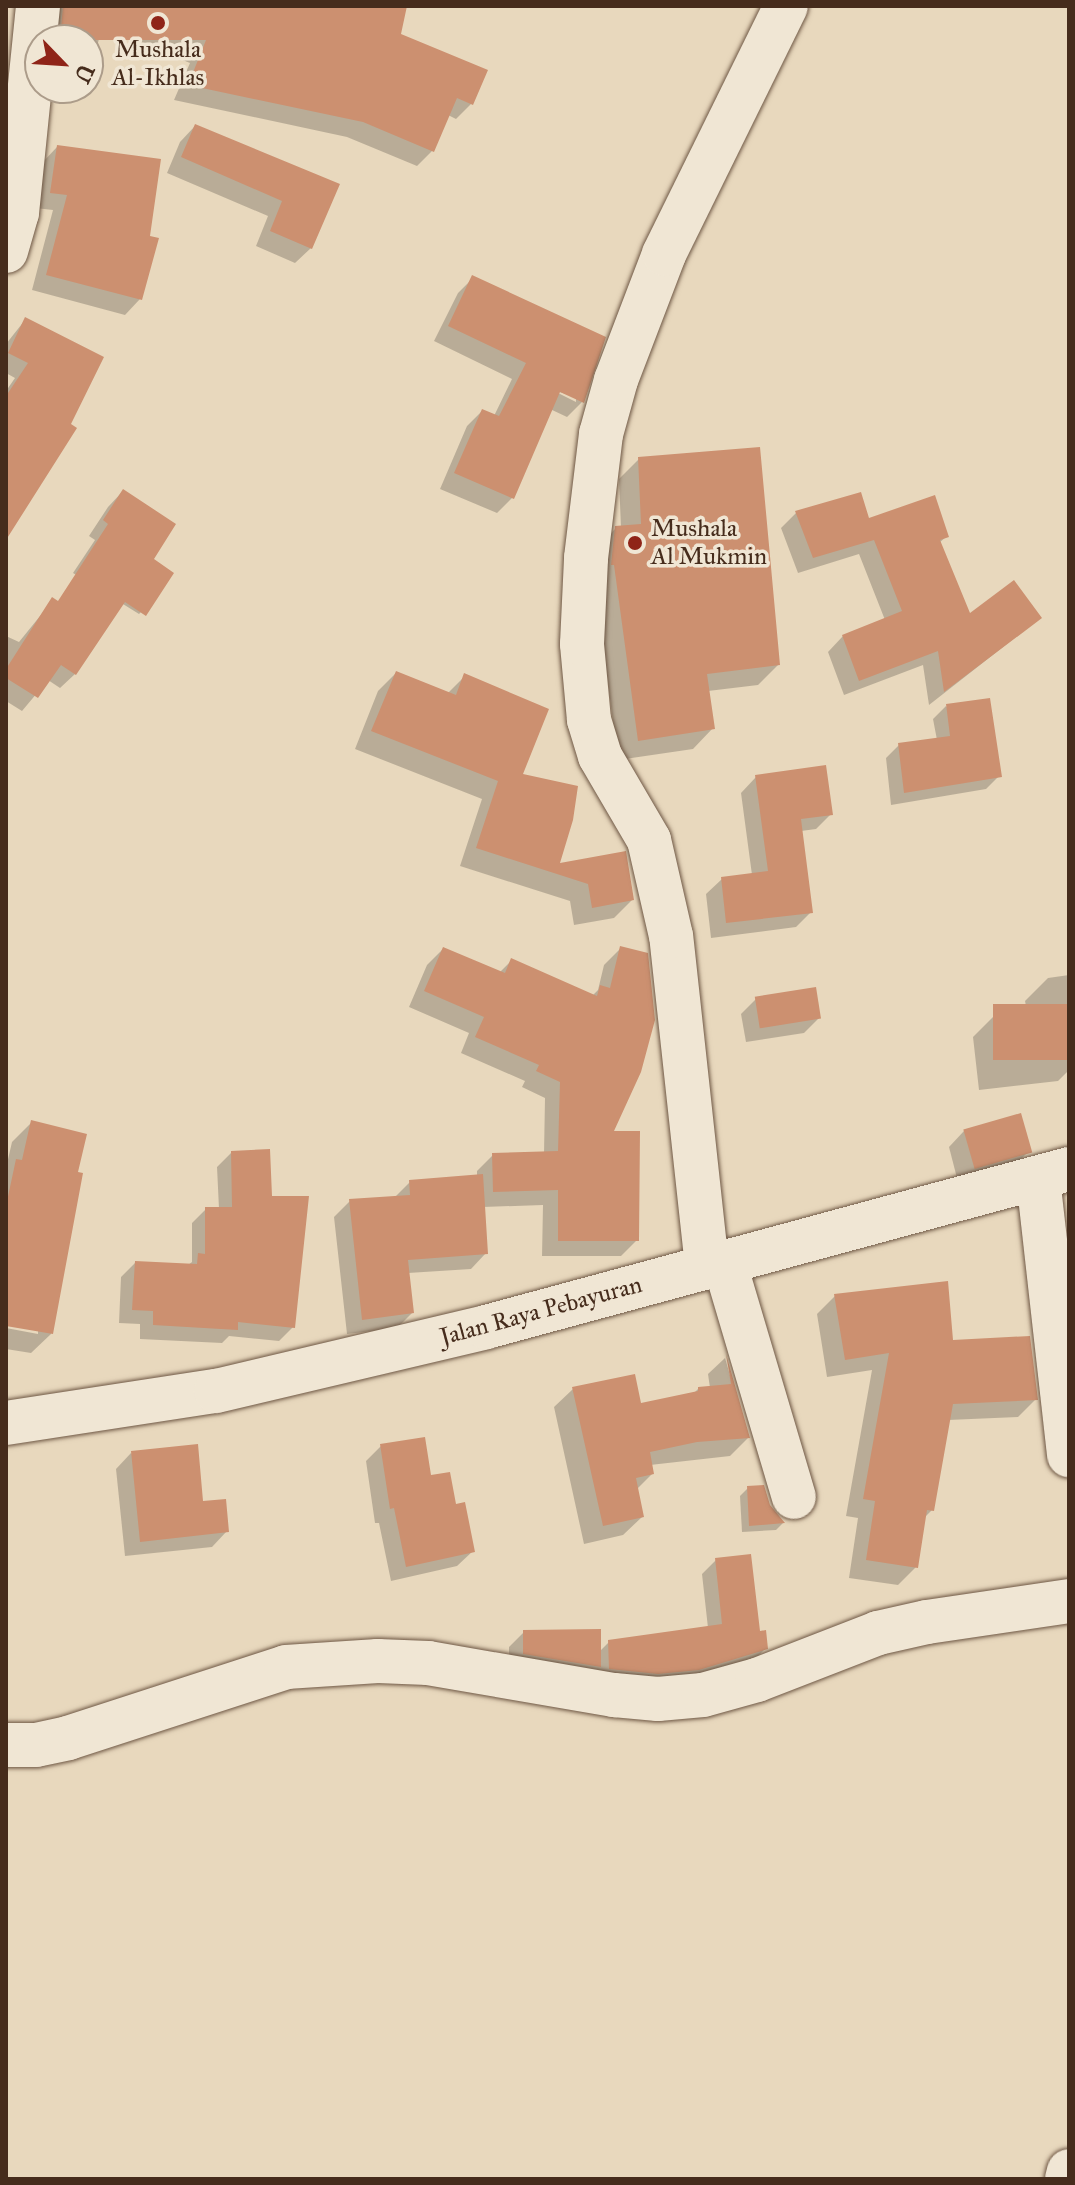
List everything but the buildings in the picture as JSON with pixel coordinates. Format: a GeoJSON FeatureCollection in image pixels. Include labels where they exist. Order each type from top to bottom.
{"type":"FeatureCollection","features":[{"type":"Feature","properties":{"kind":"street"},"geometry":{"type":"LineString","coordinates":[[6,251],[17,213],[38,6]]}},
{"type":"Feature","properties":{"kind":"street"},"geometry":{"type":"LineString","coordinates":[[786,6],[664,254],[626,351],[601,434],[586,558],[582,644],[589,720],[600,756],[649,840],[671,936],[716,1264],[794,1497]]}},
{"type":"Feature","properties":{"kind":"street"},"geometry":{"type":"LineString","coordinates":[[1053,1173],[1069,1455]]}},
{"type":"Feature","properties":{"kind":"street","name":"Jalan Raya Pebayuran"},"geometry":{"type":"LineString","coordinates":[[6,1423],[216,1391],[486,1327],[1053,1173]]}},
{"type":"Feature","properties":{"kind":"street"},"geometry":{"type":"LineString","coordinates":[[6,1745],[36,1745],[68,1738],[286,1667],[378,1661],[428,1663],[614,1695],[658,1699],[703,1695],[757,1680],[878,1633],[1069,1601]]}},
{"type":"Feature","properties":{"kind":"street"},"geometry":{"type":"LineString","coordinates":[[1067,2179],[1069,2171]]}},
{"type":"Feature","properties":{"kind":"place","name":"Mushala Al-Ikhlas"},"geometry":{"type":"Point","coordinates":[158,23]}},
{"type":"Feature","properties":{"kind":"place","name":"Mushala Al Mukmin"},"geometry":{"type":"Point","coordinates":[635,543]}}]}
